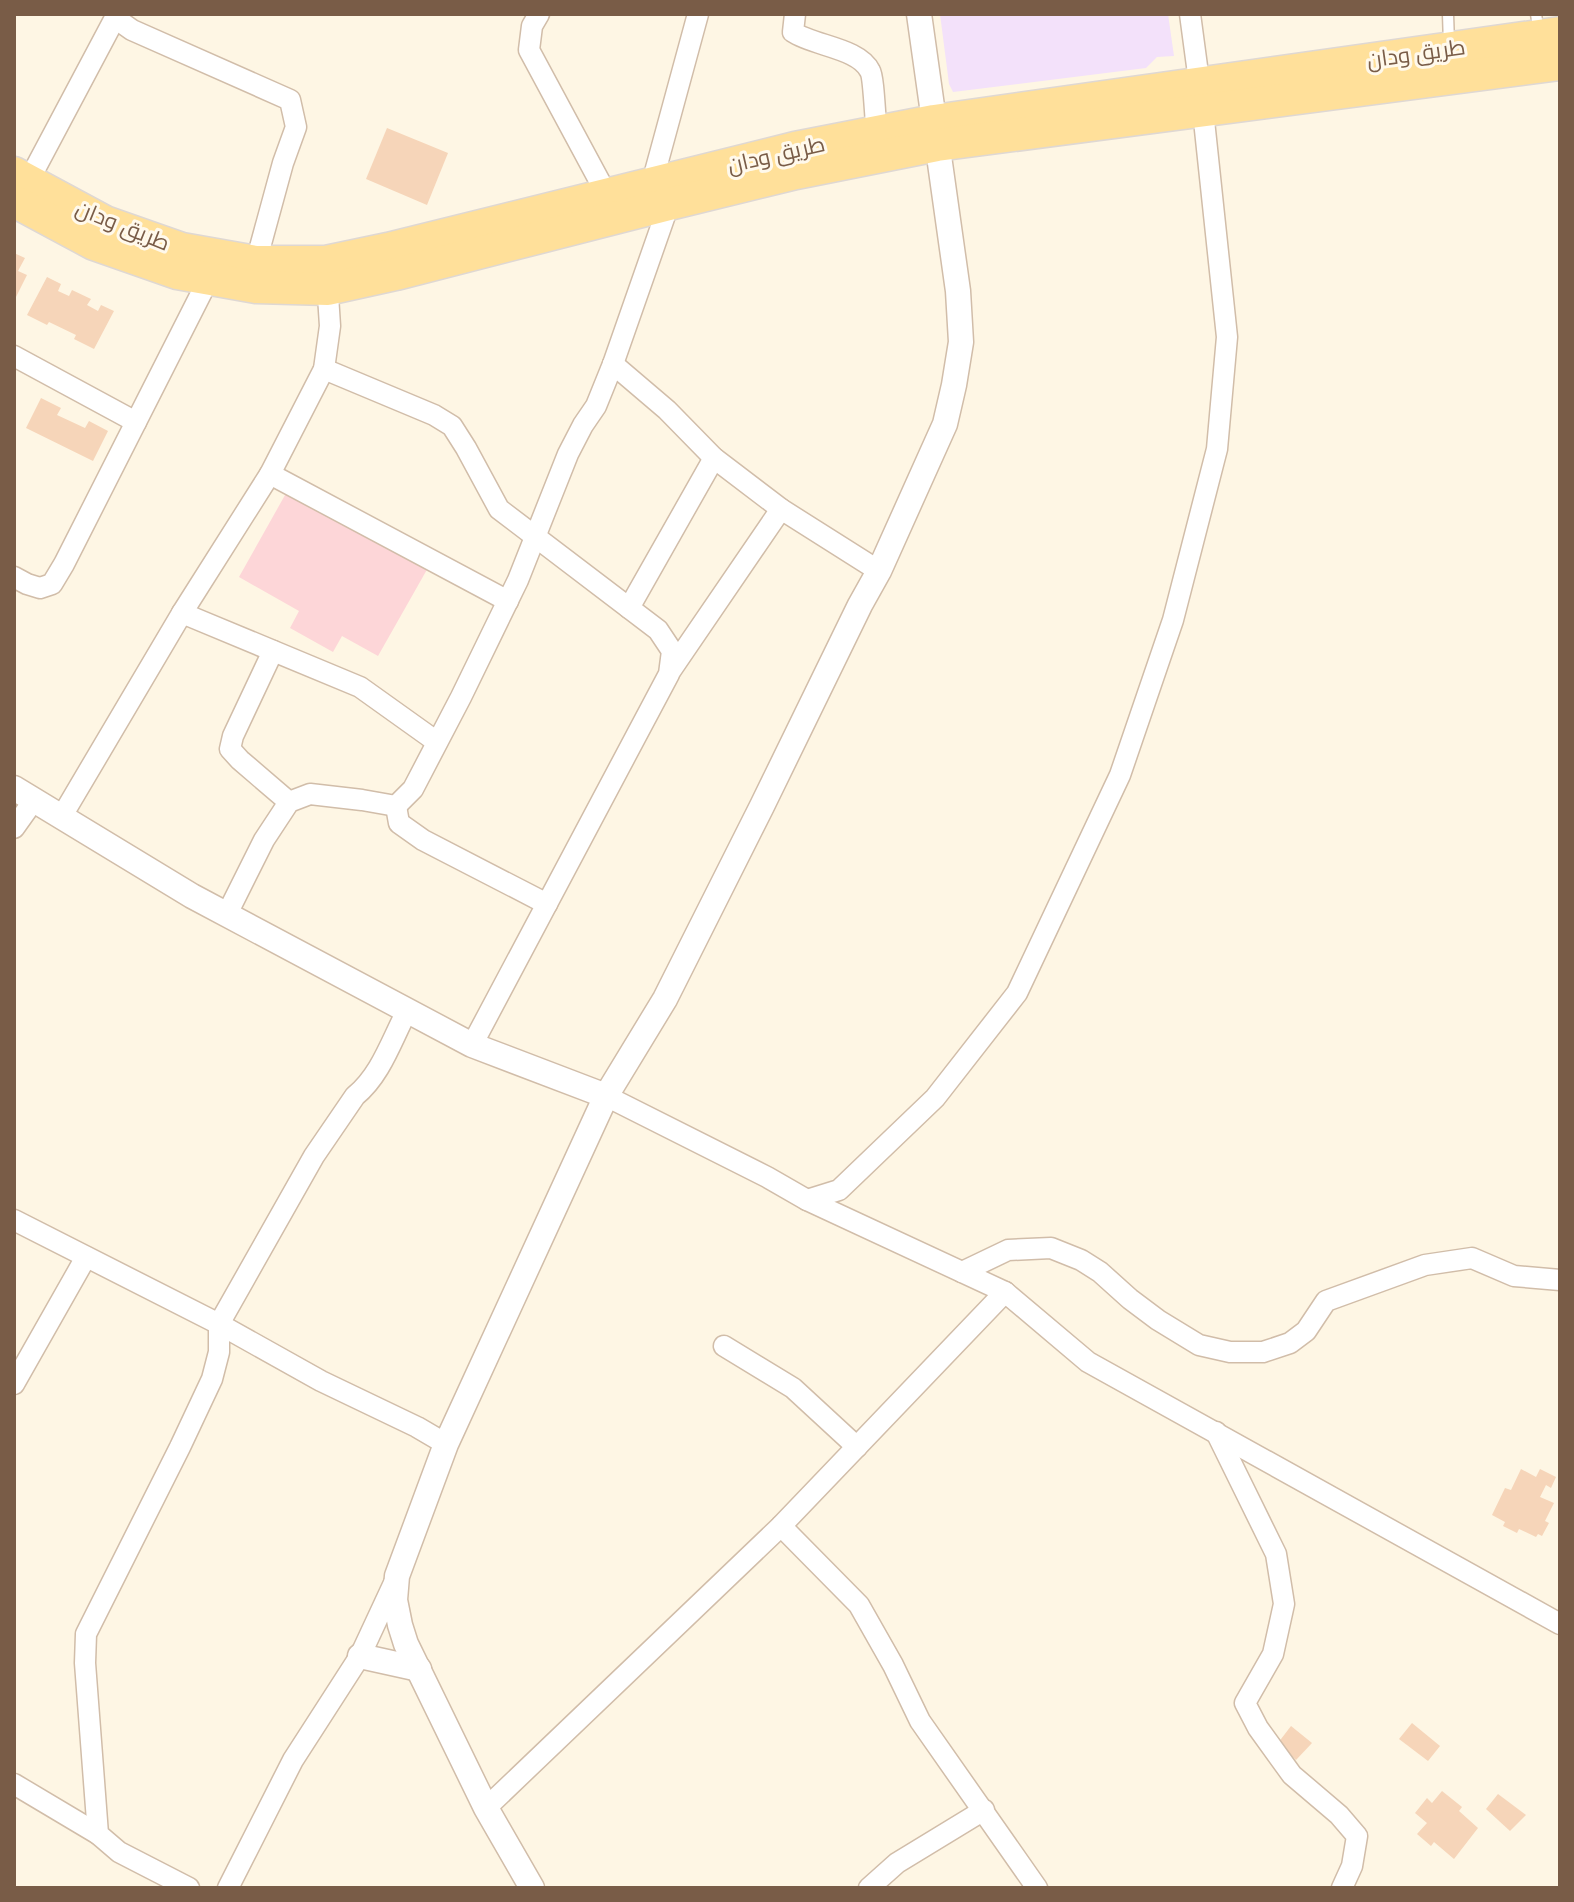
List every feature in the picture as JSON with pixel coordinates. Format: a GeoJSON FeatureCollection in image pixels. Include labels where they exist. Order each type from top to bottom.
{"type":"FeatureCollection","features":[{"type":"Feature","properties":{"kind":"main road","name":"طريق ودان"},"geometry":{"type":"LineString","coordinates":[[1201,97],[1545,27]]}},
{"type":"Feature","properties":{"kind":"main road","name":"طريق ودان"},"geometry":{"type":"LineString","coordinates":[[19,185],[94,244],[177,273],[256,287],[327,275],[396,274],[661,193],[795,148],[877,133],[936,133],[1201,97],[1560,64]]}},
{"type":"Feature","properties":{"kind":"main road","name":"طريق ودان"},"geometry":{"type":"LineString","coordinates":[[19,185],[105,222],[182,249],[327,275],[388,249],[607,195],[661,193],[796,173],[936,133]]}},
{"type":"Feature","properties":{"kind":"street"},"geometry":{"type":"LineString","coordinates":[[539,14],[532,26],[529,50],[607,195]]}},
{"type":"Feature","properties":{"kind":"street"},"geometry":{"type":"LineString","coordinates":[[396,806],[413,789],[508,601],[568,454],[596,406],[613,364],[661,193],[698,14]]}},
{"type":"Feature","properties":{"kind":"street"},"geometry":{"type":"LineString","coordinates":[[795,14],[793,32],[805,40],[859,58],[871,72],[877,133]]}},
{"type":"Feature","properties":{"kind":"street"},"geometry":{"type":"LineString","coordinates":[[228,1888],[293,1760],[360,1656],[397,1576],[446,1444],[606,1096],[665,999],[879,571],[945,424],[961,342],[958,291],[919,14]]}},
{"type":"Feature","properties":{"kind":"street"},"geometry":{"type":"LineString","coordinates":[[807,1200],[839,1190],[935,1098],[1017,993],[1120,775],[1173,620],[1217,449],[1227,337],[1190,14]]}},
{"type":"Feature","properties":{"kind":"street"},"geometry":{"type":"LineString","coordinates":[[19,185],[116,16],[132,30],[290,100],[296,127],[256,262]]}},
{"type":"Feature","properties":{"kind":"street"},"geometry":{"type":"LineString","coordinates":[[62,816],[182,613],[270,474],[324,369],[330,326],[327,275]]}},
{"type":"Feature","properties":{"kind":"street"},"geometry":{"type":"LineString","coordinates":[[14,577],[40,588],[52,584],[208,280]]}},
{"type":"Feature","properties":{"kind":"street"},"geometry":{"type":"LineString","coordinates":[[14,356],[136,422]]}},
{"type":"Feature","properties":{"kind":"street"},"geometry":{"type":"LineString","coordinates":[[613,364],[667,410],[714,458],[781,509],[879,571]]}},
{"type":"Feature","properties":{"kind":"street"},"geometry":{"type":"LineString","coordinates":[[324,369],[434,415],[452,426],[499,509],[658,630],[672,651],[669,674]]}},
{"type":"Feature","properties":{"kind":"street"},"geometry":{"type":"LineString","coordinates":[[629,608],[714,458]]}},
{"type":"Feature","properties":{"kind":"street"},"geometry":{"type":"LineString","coordinates":[[270,474],[508,601]]}},
{"type":"Feature","properties":{"kind":"street"},"geometry":{"type":"LineString","coordinates":[[472,1045],[669,674],[781,509]]}},
{"type":"Feature","properties":{"kind":"street"},"geometry":{"type":"LineString","coordinates":[[182,613],[360,687],[437,742]]}},
{"type":"Feature","properties":{"kind":"street"},"geometry":{"type":"LineString","coordinates":[[273,651],[233,736],[230,749],[289,802]]}},
{"type":"Feature","properties":{"kind":"street"},"geometry":{"type":"LineString","coordinates":[[14,828],[24,794],[192,896],[472,1045],[606,1096],[807,1200],[1005,1292],[1088,1362],[1560,1624]]}},
{"type":"Feature","properties":{"kind":"street"},"geometry":{"type":"LineString","coordinates":[[227,914],[264,840],[289,802],[310,794],[396,806]]}},
{"type":"Feature","properties":{"kind":"street"},"geometry":{"type":"LineString","coordinates":[[396,806],[399,823],[423,840],[547,904]]}},
{"type":"Feature","properties":{"kind":"street"},"geometry":{"type":"LineString","coordinates":[[98,1834],[85,1663],[86,1634],[212,1379],[219,1352],[219,1324],[314,1156],[355,1096],[374,1077],[407,1011]]}},
{"type":"Feature","properties":{"kind":"street"},"geometry":{"type":"LineString","coordinates":[[14,1220],[446,1444]]}},
{"type":"Feature","properties":{"kind":"street"},"geometry":{"type":"LineString","coordinates":[[962,1272],[1008,1250],[1051,1248],[1081,1260],[1100,1272],[1158,1320],[1199,1345],[1230,1352],[1263,1352],[1290,1343],[1306,1331],[1326,1301],[1425,1265],[1472,1258],[1514,1276],[1560,1280]]}},
{"type":"Feature","properties":{"kind":"street"},"geometry":{"type":"LineString","coordinates":[[14,1384],[86,1257]]}},
{"type":"Feature","properties":{"kind":"street"},"geometry":{"type":"LineString","coordinates":[[486,1808],[781,1526],[1005,1292]]}},
{"type":"Feature","properties":{"kind":"street"},"geometry":{"type":"LineString","coordinates":[[724,1346],[793,1388],[857,1447]]}},
{"type":"Feature","properties":{"kind":"street"},"geometry":{"type":"LineString","coordinates":[[1216,1432],[1276,1554],[1284,1604],[1273,1654],[1245,1703],[1258,1728],[1292,1775],[1339,1815],[1357,1836],[1352,1866],[1342,1888]]}},
{"type":"Feature","properties":{"kind":"street"},"geometry":{"type":"LineString","coordinates":[[781,1526],[859,1605],[920,1721],[1037,1888]]}},
{"type":"Feature","properties":{"kind":"street"},"geometry":{"type":"LineString","coordinates":[[397,1576],[395,1600],[406,1644],[486,1808],[532,1888]]}},
{"type":"Feature","properties":{"kind":"street"},"geometry":{"type":"LineString","coordinates":[[360,1656],[419,1669]]}},
{"type":"Feature","properties":{"kind":"street"},"geometry":{"type":"LineString","coordinates":[[14,1784],[98,1834],[119,1852],[189,1888]]}},
{"type":"Feature","properties":{"kind":"street"},"geometry":{"type":"LineString","coordinates":[[869,1888],[897,1863],[984,1810]]}},
{"type":"Feature","properties":{"kind":"lane"},"geometry":{"type":"LineString","coordinates":[[1448,14],[1449,48]]}},
{"type":"Feature","properties":{"kind":"shaded area"},"geometry":{"type":"Polygon","coordinates":[[[940,14],[1168,14],[1174,56],[1157,57],[1146,68],[953,92],[949,84],[940,14]]]}},
{"type":"Feature","properties":{"kind":"shaded area"},"geometry":{"type":"Polygon","coordinates":[[[289,488],[429,566],[378,656],[342,636],[333,652],[290,628],[299,611],[239,577],[289,488]]]}},
{"type":"Feature","properties":{"kind":"building"},"geometry":{"type":"Polygon","coordinates":[[[387,128],[448,153],[427,205],[366,179],[387,128]]]}},
{"type":"Feature","properties":{"kind":"building"},"geometry":{"type":"Polygon","coordinates":[[[14,253],[25,258],[18,271],[27,275],[14,301],[14,253]]]}},
{"type":"Feature","properties":{"kind":"building"},"geometry":{"type":"Polygon","coordinates":[[[47,277],[61,284],[58,291],[69,296],[72,290],[91,299],[87,305],[98,311],[101,305],[114,311],[94,349],[74,339],[76,335],[27,315],[47,277]]]}},
{"type":"Feature","properties":{"kind":"building"},"geometry":{"type":"Polygon","coordinates":[[[41,398],[61,408],[57,415],[85,428],[89,421],[108,431],[93,461],[26,428],[41,398]]]}},
{"type":"Feature","properties":{"kind":"building"},"geometry":{"type":"Polygon","coordinates":[[[1521,1469],[1536,1477],[1540,1469],[1556,1477],[1551,1488],[1546,1485],[1540,1497],[1554,1503],[1542,1536],[1538,1534],[1536,1537],[1519,1529],[1517,1533],[1503,1526],[1505,1522],[1492,1515],[1505,1488],[1511,1490],[1521,1469]]]}},
{"type":"Feature","properties":{"kind":"building"},"geometry":{"type":"Polygon","coordinates":[[[1412,1723],[1440,1746],[1428,1761],[1399,1739],[1412,1723]]]}},
{"type":"Feature","properties":{"kind":"building"},"geometry":{"type":"Polygon","coordinates":[[[1291,1726],[1312,1743],[1296,1760],[1278,1743],[1291,1726]]]}},
{"type":"Feature","properties":{"kind":"building"},"geometry":{"type":"Polygon","coordinates":[[[1442,1791],[1462,1807],[1459,1811],[1478,1828],[1454,1859],[1434,1842],[1431,1846],[1417,1834],[1427,1823],[1415,1813],[1427,1798],[1432,1803],[1442,1791]]]}},
{"type":"Feature","properties":{"kind":"building"},"geometry":{"type":"Polygon","coordinates":[[[1498,1794],[1526,1815],[1510,1831],[1486,1809],[1498,1794]]]}}]}
